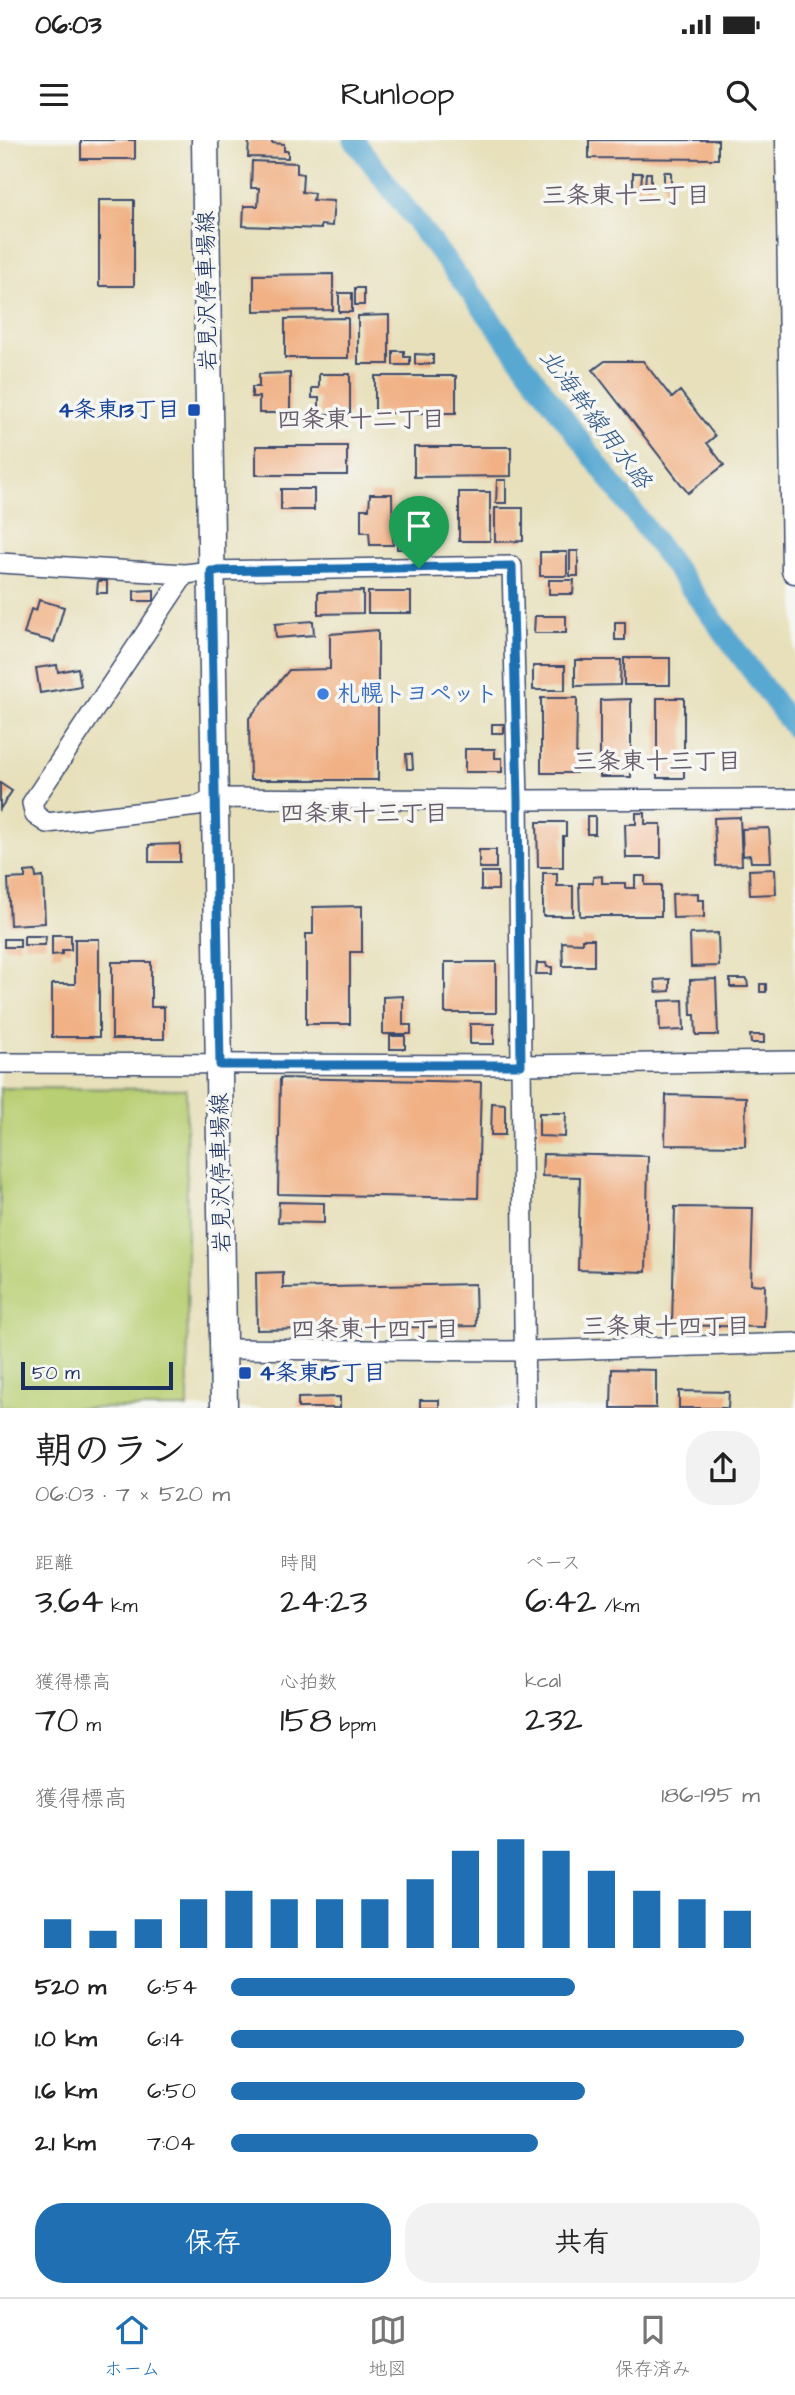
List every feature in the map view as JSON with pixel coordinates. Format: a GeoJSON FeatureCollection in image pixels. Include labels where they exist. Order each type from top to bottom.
{"type":"FeatureCollection","features":[{"type":"Feature","properties":{"kind":"main road","name":"岩見沢停車場線"},"geometry":{"type":"LineString","coordinates":[[205,140],[198,573],[215,798],[224,1408]]}},
{"type":"Feature","properties":{"kind":"main road"},"geometry":{"type":"LineString","coordinates":[[789,140],[795,570]]}},
{"type":"Feature","properties":{"kind":"street"},"geometry":{"type":"LineString","coordinates":[[0,563],[198,573],[512,566],[518,800],[525,1408]]}},
{"type":"Feature","properties":{"kind":"street"},"geometry":{"type":"LineString","coordinates":[[198,573],[32,803],[35,815],[47,823],[198,806],[215,798],[795,799]]}},
{"type":"Feature","properties":{"kind":"street"},"geometry":{"type":"LineString","coordinates":[[0,1063],[521,1065],[795,1061]]}},
{"type":"Feature","properties":{"kind":"street"},"geometry":{"type":"LineString","coordinates":[[222,1349],[524,1351],[795,1343]]}},
{"type":"Feature","properties":{"kind":"green space"},"geometry":{"type":"Polygon","coordinates":[[[0,1088],[186,1089],[188,1408],[0,1408],[0,1088]]]}},
{"type":"Feature","properties":{"kind":"building"},"geometry":{"type":"Polygon","coordinates":[[[81,140],[135,140],[135,159],[81,159],[81,140]]]}},
{"type":"Feature","properties":{"kind":"building"},"geometry":{"type":"Polygon","coordinates":[[[249,140],[272,140],[272,143],[284,144],[288,158],[248,157],[249,140]]]}},
{"type":"Feature","properties":{"kind":"building"},"geometry":{"type":"Polygon","coordinates":[[[589,140],[718,140],[718,159],[589,158],[589,140]]]}},
{"type":"Feature","properties":{"kind":"building"},"geometry":{"type":"Polygon","coordinates":[[[252,161],[297,163],[297,173],[303,174],[302,192],[314,193],[313,200],[334,201],[332,226],[321,225],[321,229],[243,226],[244,206],[258,206],[259,188],[251,188],[252,161]]]}},
{"type":"Feature","properties":{"kind":"building"},"geometry":{"type":"Polygon","coordinates":[[[664,172],[671,172],[671,189],[664,189],[664,172]]]}},
{"type":"Feature","properties":{"kind":"building"},"geometry":{"type":"Polygon","coordinates":[[[633,173],[642,173],[641,188],[633,188],[633,173]]]}},
{"type":"Feature","properties":{"kind":"building"},"geometry":{"type":"Polygon","coordinates":[[[646,173],[651,173],[651,188],[645,188],[646,173]]]}},
{"type":"Feature","properties":{"kind":"building"},"geometry":{"type":"Polygon","coordinates":[[[99,200],[134,200],[134,286],[99,286],[99,200]]]}},
{"type":"Feature","properties":{"kind":"building"},"geometry":{"type":"Polygon","coordinates":[[[333,274],[333,310],[254,311],[254,275],[333,274]]]}},
{"type":"Feature","properties":{"kind":"building"},"geometry":{"type":"Polygon","coordinates":[[[355,288],[364,288],[364,305],[355,305],[355,288]]]}},
{"type":"Feature","properties":{"kind":"building"},"geometry":{"type":"Polygon","coordinates":[[[339,293],[352,293],[352,312],[339,312],[339,293]]]}},
{"type":"Feature","properties":{"kind":"building"},"geometry":{"type":"Polygon","coordinates":[[[389,315],[389,364],[358,364],[358,316],[389,315]]]}},
{"type":"Feature","properties":{"kind":"building"},"geometry":{"type":"Polygon","coordinates":[[[348,318],[348,358],[285,358],[285,319],[348,318]]]}},
{"type":"Feature","properties":{"kind":"building"},"geometry":{"type":"Polygon","coordinates":[[[393,351],[404,351],[404,357],[410,357],[410,365],[393,365],[393,351]]]}},
{"type":"Feature","properties":{"kind":"building"},"geometry":{"type":"Polygon","coordinates":[[[415,354],[433,355],[433,364],[415,364],[415,354]]]}},
{"type":"Feature","properties":{"kind":"building"},"geometry":{"type":"Polygon","coordinates":[[[605,361],[643,361],[672,398],[680,391],[715,436],[707,443],[724,465],[688,493],[593,370],[605,361]]]}},
{"type":"Feature","properties":{"kind":"building"},"geometry":{"type":"Polygon","coordinates":[[[290,373],[290,413],[259,413],[259,397],[252,397],[252,387],[259,387],[259,374],[290,373]]]}},
{"type":"Feature","properties":{"kind":"building"},"geometry":{"type":"Polygon","coordinates":[[[319,374],[350,374],[350,414],[319,414],[319,398],[312,398],[312,388],[319,388],[319,374]]]}},
{"type":"Feature","properties":{"kind":"building"},"geometry":{"type":"Polygon","coordinates":[[[375,376],[456,376],[456,413],[375,413],[375,376]]]}},
{"type":"Feature","properties":{"kind":"building"},"geometry":{"type":"Polygon","coordinates":[[[256,446],[347,446],[347,475],[256,475],[256,446]]]}},
{"type":"Feature","properties":{"kind":"building"},"geometry":{"type":"Polygon","coordinates":[[[414,447],[511,447],[511,476],[414,477],[414,447]]]}},
{"type":"Feature","properties":{"kind":"building"},"geometry":{"type":"Polygon","coordinates":[[[497,480],[506,480],[506,503],[496,503],[497,480]]]}},
{"type":"Feature","properties":{"kind":"building"},"geometry":{"type":"Polygon","coordinates":[[[281,489],[314,489],[314,510],[281,510],[281,489]]]}},
{"type":"Feature","properties":{"kind":"building"},"geometry":{"type":"Polygon","coordinates":[[[459,492],[490,492],[490,541],[459,541],[459,492]]]}},
{"type":"Feature","properties":{"kind":"building"},"geometry":{"type":"Polygon","coordinates":[[[370,494],[392,494],[393,545],[370,545],[369,532],[361,532],[361,509],[369,509],[370,494]]]}},
{"type":"Feature","properties":{"kind":"building"},"geometry":{"type":"Polygon","coordinates":[[[495,508],[523,508],[523,541],[495,542],[495,508]]]}},
{"type":"Feature","properties":{"kind":"building"},"geometry":{"type":"Polygon","coordinates":[[[397,534],[408,534],[408,549],[397,549],[397,534]]]}},
{"type":"Feature","properties":{"kind":"building"},"geometry":{"type":"Polygon","coordinates":[[[570,551],[578,551],[578,576],[570,576],[570,551]]]}},
{"type":"Feature","properties":{"kind":"building"},"geometry":{"type":"Polygon","coordinates":[[[540,552],[567,552],[567,576],[540,576],[540,552]]]}},
{"type":"Feature","properties":{"kind":"building"},"geometry":{"type":"Polygon","coordinates":[[[549,580],[574,580],[573,594],[549,594],[549,580]]]}},
{"type":"Feature","properties":{"kind":"building"},"geometry":{"type":"Polygon","coordinates":[[[98,581],[107,581],[107,593],[97,593],[98,581]]]}},
{"type":"Feature","properties":{"kind":"building"},"geometry":{"type":"Polygon","coordinates":[[[154,590],[154,601],[134,601],[134,591],[154,590]]]}},
{"type":"Feature","properties":{"kind":"building"},"geometry":{"type":"Polygon","coordinates":[[[363,591],[363,613],[318,614],[318,592],[363,591]]]}},
{"type":"Feature","properties":{"kind":"building"},"geometry":{"type":"Polygon","coordinates":[[[368,592],[411,592],[411,613],[368,613],[368,592]]]}},
{"type":"Feature","properties":{"kind":"building"},"geometry":{"type":"Polygon","coordinates":[[[39,600],[64,607],[54,642],[24,634],[31,609],[36,611],[39,600]]]}},
{"type":"Feature","properties":{"kind":"building"},"geometry":{"type":"Polygon","coordinates":[[[535,616],[566,616],[566,633],[534,633],[535,616]]]}},
{"type":"Feature","properties":{"kind":"building"},"geometry":{"type":"Polygon","coordinates":[[[313,621],[314,635],[276,638],[275,624],[313,621]]]}},
{"type":"Feature","properties":{"kind":"building"},"geometry":{"type":"Polygon","coordinates":[[[615,622],[625,622],[625,640],[615,640],[615,622]]]}},
{"type":"Feature","properties":{"kind":"building","name":"札幌トヨペット"},"geometry":{"type":"Polygon","coordinates":[[[378,630],[378,780],[250,780],[249,718],[289,670],[330,669],[330,634],[378,630]]]}},
{"type":"Feature","properties":{"kind":"building"},"geometry":{"type":"Polygon","coordinates":[[[624,658],[670,658],[670,685],[624,685],[624,658]]]}},
{"type":"Feature","properties":{"kind":"building"},"geometry":{"type":"Polygon","coordinates":[[[575,660],[621,660],[620,685],[575,686],[575,660]]]}},
{"type":"Feature","properties":{"kind":"building"},"geometry":{"type":"Polygon","coordinates":[[[57,665],[58,672],[78,668],[81,686],[40,693],[36,668],[57,665]]]}},
{"type":"Feature","properties":{"kind":"building"},"geometry":{"type":"Polygon","coordinates":[[[533,666],[565,666],[565,690],[533,690],[533,666]]]}},
{"type":"Feature","properties":{"kind":"building"},"geometry":{"type":"Polygon","coordinates":[[[541,698],[577,698],[576,773],[541,773],[541,698]]]}},
{"type":"Feature","properties":{"kind":"building"},"geometry":{"type":"Polygon","coordinates":[[[657,698],[684,698],[684,778],[657,778],[657,698]]]}},
{"type":"Feature","properties":{"kind":"building"},"geometry":{"type":"Polygon","coordinates":[[[631,699],[631,777],[600,777],[600,700],[631,699]]]}},
{"type":"Feature","properties":{"kind":"building"},"geometry":{"type":"Polygon","coordinates":[[[492,724],[504,724],[504,733],[492,733],[492,724]]]}},
{"type":"Feature","properties":{"kind":"building"},"geometry":{"type":"Polygon","coordinates":[[[465,749],[495,749],[495,758],[502,758],[502,772],[465,772],[465,749]]]}},
{"type":"Feature","properties":{"kind":"building"},"geometry":{"type":"Polygon","coordinates":[[[406,754],[412,754],[413,769],[407,769],[406,754]]]}},
{"type":"Feature","properties":{"kind":"building"},"geometry":{"type":"Polygon","coordinates":[[[0,783],[12,791],[0,809],[0,783]]]}},
{"type":"Feature","properties":{"kind":"building"},"geometry":{"type":"Polygon","coordinates":[[[636,813],[645,813],[645,824],[661,824],[661,858],[626,858],[625,824],[636,824],[636,813]]]}},
{"type":"Feature","properties":{"kind":"building"},"geometry":{"type":"Polygon","coordinates":[[[587,816],[595,816],[595,834],[587,834],[587,816]]]}},
{"type":"Feature","properties":{"kind":"building"},"geometry":{"type":"Polygon","coordinates":[[[740,817],[742,865],[716,866],[714,818],[740,817]]]}},
{"type":"Feature","properties":{"kind":"building"},"geometry":{"type":"Polygon","coordinates":[[[537,822],[566,822],[563,867],[538,867],[537,822]]]}},
{"type":"Feature","properties":{"kind":"building"},"geometry":{"type":"Polygon","coordinates":[[[769,828],[771,862],[751,862],[750,855],[743,856],[742,829],[769,828]]]}},
{"type":"Feature","properties":{"kind":"building"},"geometry":{"type":"Polygon","coordinates":[[[180,844],[180,862],[149,862],[149,845],[180,844]]]}},
{"type":"Feature","properties":{"kind":"building"},"geometry":{"type":"Polygon","coordinates":[[[479,850],[496,850],[496,868],[479,868],[479,850]]]}},
{"type":"Feature","properties":{"kind":"building"},"geometry":{"type":"Polygon","coordinates":[[[775,869],[776,894],[750,895],[749,870],[775,869]]]}},
{"type":"Feature","properties":{"kind":"building"},"geometry":{"type":"Polygon","coordinates":[[[35,871],[36,878],[43,877],[45,923],[10,925],[8,879],[25,878],[25,872],[35,871]]]}},
{"type":"Feature","properties":{"kind":"building"},"geometry":{"type":"Polygon","coordinates":[[[481,872],[498,872],[498,890],[481,890],[481,872]]]}},
{"type":"Feature","properties":{"kind":"building"},"geometry":{"type":"Polygon","coordinates":[[[543,873],[557,873],[557,886],[573,886],[573,916],[543,916],[543,873]]]}},
{"type":"Feature","properties":{"kind":"building"},"geometry":{"type":"Polygon","coordinates":[[[602,876],[602,883],[625,883],[625,888],[635,888],[635,876],[645,876],[645,885],[661,885],[661,916],[580,916],[579,883],[593,883],[593,877],[602,876]]]}},
{"type":"Feature","properties":{"kind":"building"},"geometry":{"type":"Polygon","coordinates":[[[698,893],[698,900],[704,900],[704,917],[673,918],[672,894],[698,893]]]}},
{"type":"Feature","properties":{"kind":"building"},"geometry":{"type":"Polygon","coordinates":[[[362,906],[362,952],[350,952],[350,1024],[306,1024],[306,934],[313,934],[313,907],[362,906]]]}},
{"type":"Feature","properties":{"kind":"building"},"geometry":{"type":"Polygon","coordinates":[[[718,933],[719,966],[691,967],[690,934],[718,933]]]}},
{"type":"Feature","properties":{"kind":"building"},"geometry":{"type":"Polygon","coordinates":[[[52,935],[71,935],[71,950],[62,950],[62,954],[52,955],[52,935]]]}},
{"type":"Feature","properties":{"kind":"building"},"geometry":{"type":"Polygon","coordinates":[[[24,936],[46,936],[45,945],[24,945],[24,936]]]}},
{"type":"Feature","properties":{"kind":"building"},"geometry":{"type":"Polygon","coordinates":[[[4,939],[20,939],[20,947],[4,947],[4,939]]]}},
{"type":"Feature","properties":{"kind":"building"},"geometry":{"type":"Polygon","coordinates":[[[75,939],[99,939],[99,1037],[52,1037],[52,984],[75,984],[75,939]]]}},
{"type":"Feature","properties":{"kind":"building"},"geometry":{"type":"Polygon","coordinates":[[[582,939],[594,939],[594,966],[563,966],[562,942],[582,943],[582,939]]]}},
{"type":"Feature","properties":{"kind":"building"},"geometry":{"type":"Polygon","coordinates":[[[112,962],[151,962],[151,1007],[164,1007],[164,1039],[112,1039],[112,962]]]}},
{"type":"Feature","properties":{"kind":"building"},"geometry":{"type":"Polygon","coordinates":[[[445,962],[496,962],[496,1013],[445,1013],[445,962]]]}},
{"type":"Feature","properties":{"kind":"building"},"geometry":{"type":"Polygon","coordinates":[[[537,963],[546,963],[547,967],[552,967],[552,974],[536,974],[537,963]]]}},
{"type":"Feature","properties":{"kind":"building"},"geometry":{"type":"Polygon","coordinates":[[[670,979],[670,991],[656,992],[655,980],[670,979]]]}},
{"type":"Feature","properties":{"kind":"building"},"geometry":{"type":"Polygon","coordinates":[[[716,979],[718,1035],[696,1035],[695,1015],[691,1015],[690,980],[716,979]]]}},
{"type":"Feature","properties":{"kind":"building"},"geometry":{"type":"Polygon","coordinates":[[[730,979],[747,979],[748,987],[730,987],[730,979]]]}},
{"type":"Feature","properties":{"kind":"building"},"geometry":{"type":"Polygon","coordinates":[[[760,984],[766,984],[766,992],[760,992],[760,984]]]}},
{"type":"Feature","properties":{"kind":"building"},"geometry":{"type":"Polygon","coordinates":[[[403,996],[403,1025],[411,1025],[411,1034],[383,1034],[383,997],[403,996]]]}},
{"type":"Feature","properties":{"kind":"building"},"geometry":{"type":"Polygon","coordinates":[[[683,1000],[684,1030],[660,1031],[659,1001],[683,1000]]]}},
{"type":"Feature","properties":{"kind":"building"},"geometry":{"type":"Polygon","coordinates":[[[470,1024],[494,1024],[494,1044],[470,1044],[470,1024]]]}},
{"type":"Feature","properties":{"kind":"building"},"geometry":{"type":"Polygon","coordinates":[[[750,1035],[764,1035],[764,1043],[751,1043],[750,1035]]]}},
{"type":"Feature","properties":{"kind":"building"},"geometry":{"type":"Polygon","coordinates":[[[390,1036],[405,1036],[405,1049],[390,1049],[390,1036]]]}},
{"type":"Feature","properties":{"kind":"building"},"geometry":{"type":"Polygon","coordinates":[[[280,1078],[481,1082],[478,1198],[278,1194],[280,1078]]]}},
{"type":"Feature","properties":{"kind":"building"},"geometry":{"type":"Polygon","coordinates":[[[666,1095],[746,1097],[745,1146],[665,1145],[666,1095]]]}},
{"type":"Feature","properties":{"kind":"building"},"geometry":{"type":"Polygon","coordinates":[[[492,1103],[505,1104],[505,1135],[491,1135],[492,1103]]]}},
{"type":"Feature","properties":{"kind":"building"},"geometry":{"type":"Polygon","coordinates":[[[539,1113],[566,1113],[565,1137],[539,1136],[539,1113]]]}},
{"type":"Feature","properties":{"kind":"building"},"geometry":{"type":"Polygon","coordinates":[[[543,1154],[648,1156],[646,1272],[578,1270],[580,1177],[542,1176],[543,1154]]]}},
{"type":"Feature","properties":{"kind":"building"},"geometry":{"type":"Polygon","coordinates":[[[279,1202],[324,1203],[324,1223],[278,1222],[279,1202]]]}},
{"type":"Feature","properties":{"kind":"building"},"geometry":{"type":"Polygon","coordinates":[[[675,1207],[753,1208],[751,1284],[765,1285],[764,1327],[672,1325],[675,1207]]]}},
{"type":"Feature","properties":{"kind":"building"},"geometry":{"type":"Polygon","coordinates":[[[283,1272],[283,1288],[475,1284],[476,1326],[257,1330],[256,1273],[283,1272]]]}},
{"type":"Feature","properties":{"kind":"building"},"geometry":{"type":"Polygon","coordinates":[[[612,1369],[656,1370],[656,1408],[611,1408],[612,1369]]]}},
{"type":"Feature","properties":{"kind":"building"},"geometry":{"type":"Polygon","coordinates":[[[679,1391],[729,1392],[728,1408],[679,1408],[679,1391]]]}},
{"type":"Feature","properties":{"kind":"building"},"geometry":{"type":"Polygon","coordinates":[[[340,1397],[340,1408],[298,1408],[298,1398],[340,1397]]]}},
{"type":"Feature","properties":{"kind":"building"},"geometry":{"type":"Polygon","coordinates":[[[420,1400],[439,1400],[439,1408],[420,1408],[420,1400]]]}},
{"type":"Feature","properties":{"kind":"waterway","name":"北海幹線用水路"},"geometry":{"type":"LineString","coordinates":[[354,140],[795,729]]}},
{"type":"Feature","properties":{"kind":"place","name":"4条東13丁目"},"geometry":{"type":"Point","coordinates":[194,410]}},
{"type":"Feature","properties":{"kind":"place","name":"札幌トヨペット"},"geometry":{"type":"Point","coordinates":[323,694]}},
{"type":"Feature","properties":{"kind":"place","name":"4条東15丁目"},"geometry":{"type":"Point","coordinates":[245,1373]}},
{"type":"Feature","properties":{"kind":"district","name":"三条東十二丁目"},"geometry":{"type":"Point","coordinates":[626,196]}},
{"type":"Feature","properties":{"kind":"district","name":"四条東十二丁目"},"geometry":{"type":"Point","coordinates":[361,420]}},
{"type":"Feature","properties":{"kind":"district","name":"三条東十三丁目"},"geometry":{"type":"Point","coordinates":[657,762]}},
{"type":"Feature","properties":{"kind":"district","name":"四条東十三丁目"},"geometry":{"type":"Point","coordinates":[364,814]}},
{"type":"Feature","properties":{"kind":"district","name":"三条東十四丁目"},"geometry":{"type":"Point","coordinates":[666,1327]}},
{"type":"Feature","properties":{"kind":"district","name":"四条東十四丁目"},"geometry":{"type":"Point","coordinates":[375,1330]}},
{"type":"Feature","properties":{"kind":"route"},"geometry":{"type":"LineString","coordinates":[[512,566],[521,1065],[220,1065],[211,571],[419,568],[512,566]]}}]}
